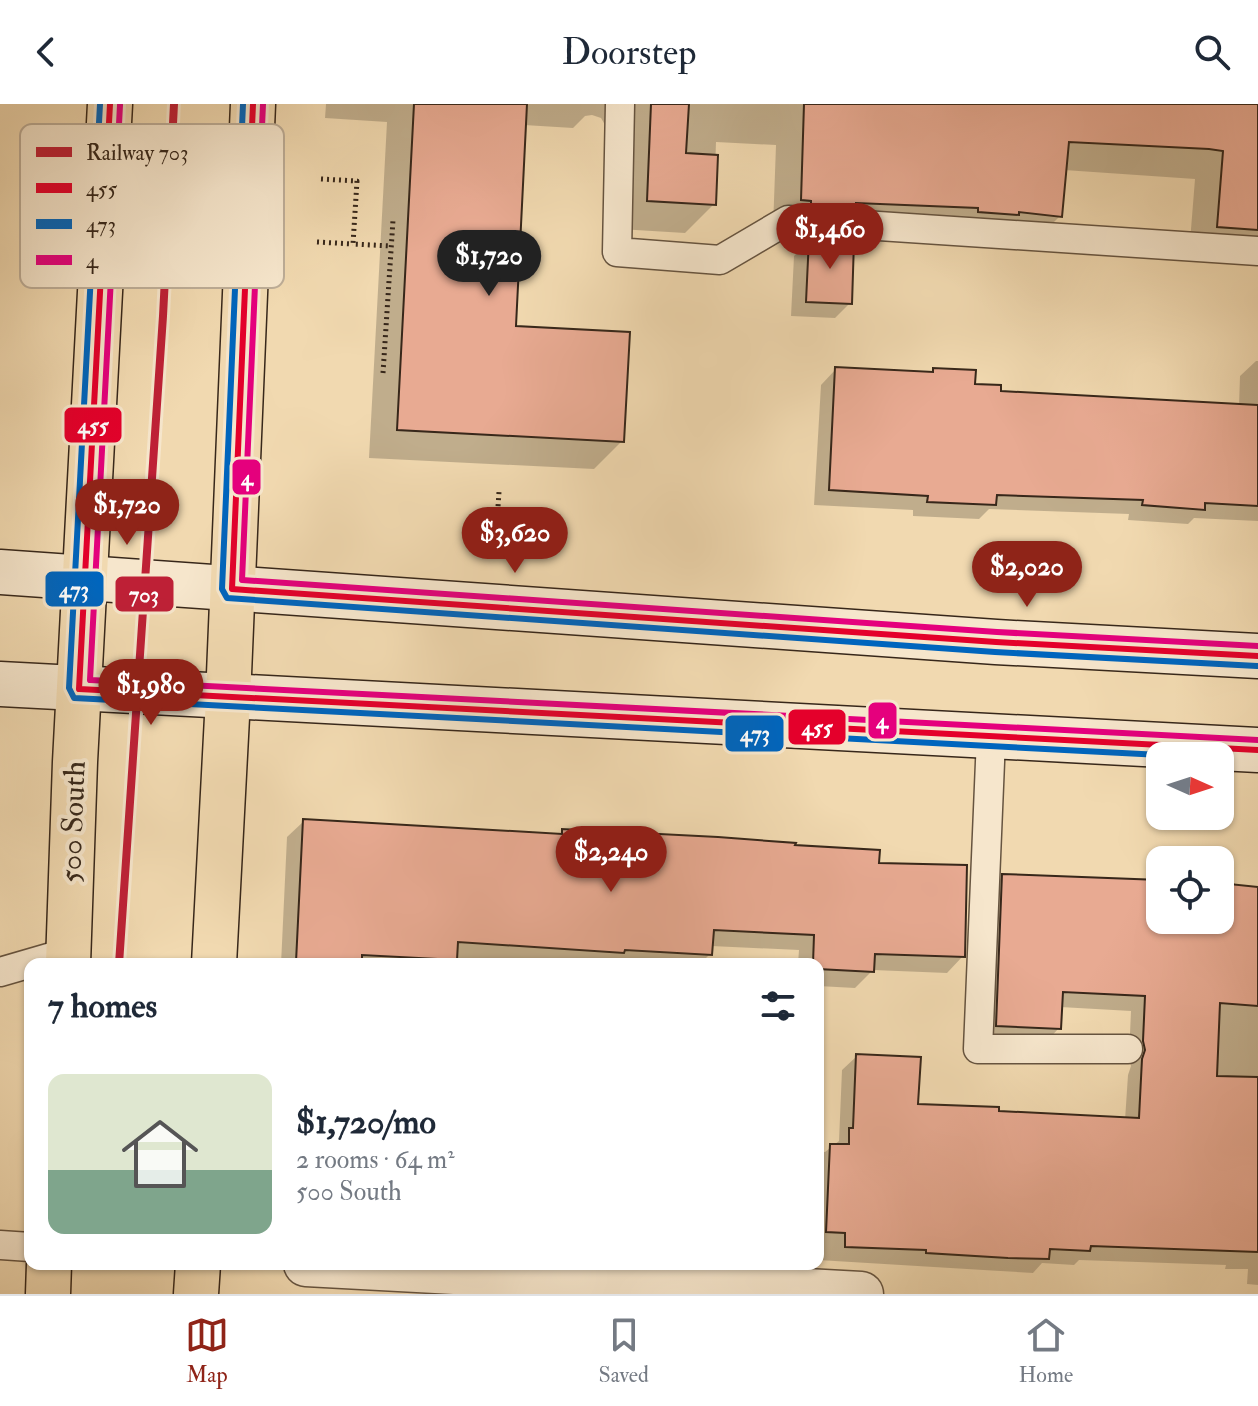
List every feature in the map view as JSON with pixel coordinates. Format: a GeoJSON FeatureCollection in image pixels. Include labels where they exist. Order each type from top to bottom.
{"type":"FeatureCollection","features":[{"type":"Feature","properties":{"kind":"main road","name":"500 South"},"geometry":{"type":"LineString","coordinates":[[109,124],[110,104]]}},
{"type":"Feature","properties":{"kind":"main road"},"geometry":{"type":"LineString","coordinates":[[252,124],[253,104]]}},
{"type":"Feature","properties":{"kind":"main road","name":"500 South"},"geometry":{"type":"LineString","coordinates":[[68,958],[100,288]]}},
{"type":"Feature","properties":{"kind":"main road"},"geometry":{"type":"LineString","coordinates":[[214,958],[245,288]]}},
{"type":"Feature","properties":{"kind":"main road"},"geometry":{"type":"LineString","coordinates":[[0,572],[996,642],[1258,656]]}},
{"type":"Feature","properties":{"kind":"main road"},"geometry":{"type":"LineString","coordinates":[[0,684],[1258,750]]}},
{"type":"Feature","properties":{"kind":"main road"},"geometry":{"type":"LineString","coordinates":[[48,1294],[49,1270]]}},
{"type":"Feature","properties":{"kind":"main road"},"geometry":{"type":"LineString","coordinates":[[196,1294],[198,1270]]}},
{"type":"Feature","properties":{"kind":"main road"},"geometry":{"type":"LineString","coordinates":[[417,1270],[861,1294]]}},
{"type":"Feature","properties":{"kind":"lane"},"geometry":{"type":"LineString","coordinates":[[620,104],[617,252],[720,260],[788,220],[1258,251]]}},
{"type":"Feature","properties":{"kind":"lane"},"geometry":{"type":"LineString","coordinates":[[991,738],[978,1049],[1128,1049]]}},
{"type":"Feature","properties":{"kind":"lane"},"geometry":{"type":"LineString","coordinates":[[0,972],[24,967]]}},
{"type":"Feature","properties":{"kind":"lane"},"geometry":{"type":"LineString","coordinates":[[0,1245],[24,1247]]}},
{"type":"Feature","properties":{"kind":"path"},"geometry":{"type":"LineString","coordinates":[[321,179],[357,181],[353,244]]}},
{"type":"Feature","properties":{"kind":"path"},"geometry":{"type":"LineString","coordinates":[[383,373],[393,220]]}},
{"type":"Feature","properties":{"kind":"path"},"geometry":{"type":"LineString","coordinates":[[317,242],[391,246]]}},
{"type":"Feature","properties":{"kind":"path"},"geometry":{"type":"LineString","coordinates":[[496,536],[499,492]]}},
{"type":"Feature","properties":{"kind":"building"},"geometry":{"type":"Polygon","coordinates":[[[414,104],[527,104],[516,326],[630,332],[624,442],[397,430],[414,104]]]}},
{"type":"Feature","properties":{"kind":"building"},"geometry":{"type":"Polygon","coordinates":[[[651,104],[689,104],[686,153],[718,155],[716,205],[647,201],[651,104]]]}},
{"type":"Feature","properties":{"kind":"building"},"geometry":{"type":"Polygon","coordinates":[[[804,104],[1258,104],[1258,230],[1217,227],[1223,151],[1209,149],[1069,142],[1062,217],[1019,212],[1019,215],[978,212],[978,208],[811,204],[811,201],[801,200],[804,104]]]}},
{"type":"Feature","properties":{"kind":"building"},"geometry":{"type":"Polygon","coordinates":[[[809,238],[854,241],[852,304],[806,302],[809,238]]]}},
{"type":"Feature","properties":{"kind":"building"},"geometry":{"type":"Polygon","coordinates":[[[835,367],[933,372],[933,368],[976,370],[975,384],[1001,385],[1001,391],[1258,405],[1258,506],[1205,503],[1205,510],[1142,505],[1143,500],[997,495],[996,505],[927,502],[928,496],[829,490],[835,367]]]}},
{"type":"Feature","properties":{"kind":"building"},"geometry":{"type":"Polygon","coordinates":[[[303,819],[562,834],[562,829],[718,837],[880,850],[879,863],[967,865],[965,957],[875,954],[874,972],[824,969],[824,958],[813,958],[814,935],[714,930],[712,955],[625,950],[624,953],[458,942],[457,958],[362,955],[362,958],[296,958],[303,819]]]}},
{"type":"Feature","properties":{"kind":"building"},"geometry":{"type":"Polygon","coordinates":[[[1002,874],[1146,879],[1146,934],[1234,934],[1234,884],[1258,887],[1258,1006],[1220,1003],[1217,1076],[1258,1077],[1258,1252],[1091,1246],[1090,1251],[1050,1249],[1049,1259],[1008,1258],[926,1253],[926,1250],[845,1247],[845,1233],[826,1232],[830,1144],[849,1144],[849,1128],[853,1128],[856,1054],[921,1057],[918,1104],[1139,1118],[1145,1050],[1145,996],[1063,992],[1061,1029],[996,1026],[1002,874]]]}},
{"type":"Feature","properties":{"kind":"rail line","name":"703"},"geometry":{"type":"LineString","coordinates":[[173,124],[174,104]]}},
{"type":"Feature","properties":{"kind":"rail line","name":"703"},"geometry":{"type":"LineString","coordinates":[[119,958],[164,288]]}},
{"type":"Feature","properties":{"kind":"transit line","name":"473"},"geometry":{"type":"LineString","coordinates":[[99,124],[100,104]]}},
{"type":"Feature","properties":{"kind":"transit line","name":"455"},"geometry":{"type":"LineString","coordinates":[[109,124],[110,104]]}},
{"type":"Feature","properties":{"kind":"transit line","name":"473"},"geometry":{"type":"LineString","coordinates":[[242,124],[243,104]]}},
{"type":"Feature","properties":{"kind":"transit line","name":"455"},"geometry":{"type":"LineString","coordinates":[[252,124],[253,104]]}},
{"type":"Feature","properties":{"kind":"transit line","name":"4"},"geometry":{"type":"LineString","coordinates":[[262,124],[263,104]]}},
{"type":"Feature","properties":{"kind":"transit line","name":"4"},"geometry":{"type":"LineString","coordinates":[[119,124],[120,105]]}},
{"type":"Feature","properties":{"kind":"transit line","name":"473"},"geometry":{"type":"LineString","coordinates":[[90,288],[69,688],[74,698],[1146,754]]}},
{"type":"Feature","properties":{"kind":"transit line","name":"455"},"geometry":{"type":"LineString","coordinates":[[100,288],[79,689],[1258,750]]}},
{"type":"Feature","properties":{"kind":"transit line","name":"4"},"geometry":{"type":"LineString","coordinates":[[110,288],[90,680],[1258,740]]}},
{"type":"Feature","properties":{"kind":"transit line","name":"473"},"geometry":{"type":"LineString","coordinates":[[235,288],[222,589],[227,598],[995,652],[1257,666]]}},
{"type":"Feature","properties":{"kind":"transit line","name":"455"},"geometry":{"type":"LineString","coordinates":[[245,288],[232,589],[996,642],[1258,656]]}},
{"type":"Feature","properties":{"kind":"transit line","name":"4"},"geometry":{"type":"LineString","coordinates":[[255,288],[242,580],[997,632],[1258,646]]}}]}
